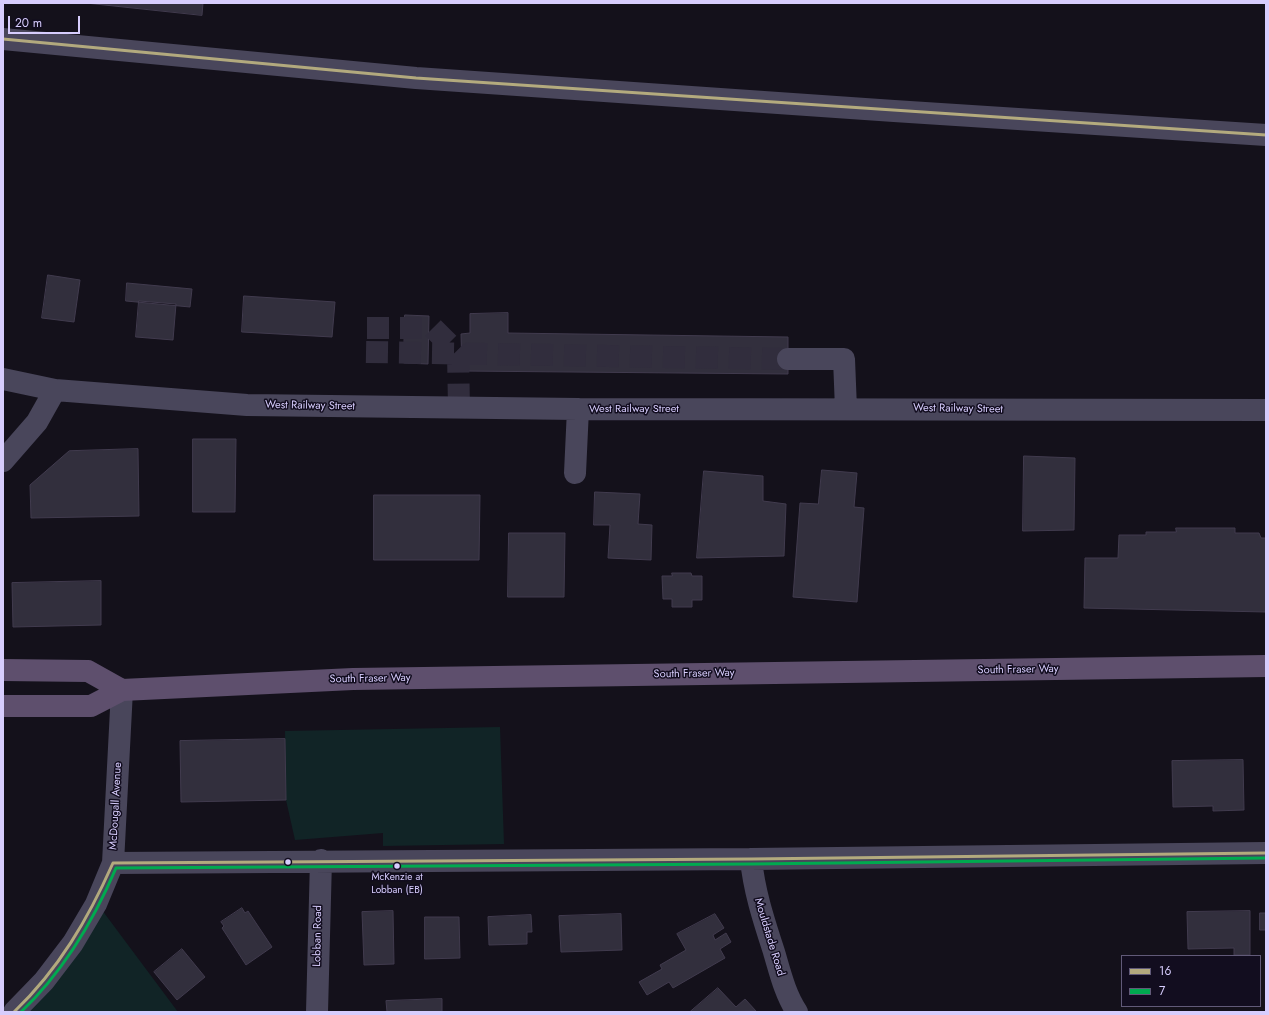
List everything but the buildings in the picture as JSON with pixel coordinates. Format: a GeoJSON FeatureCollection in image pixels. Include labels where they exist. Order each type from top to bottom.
{"type":"FeatureCollection","features":[{"type":"Feature","properties":{"kind":"main road","name":"South Fraser Way"},"geometry":{"type":"LineString","coordinates":[[3,706],[91,706],[122,690],[353,679],[1266,666]]}},
{"type":"Feature","properties":{"kind":"main road"},"geometry":{"type":"LineString","coordinates":[[3,670],[88,671],[122,690]]}},
{"type":"Feature","properties":{"kind":"street"},"geometry":{"type":"LineString","coordinates":[[3,39],[416,78],[886,111],[1266,135]]}},
{"type":"Feature","properties":{"kind":"street"},"geometry":{"type":"LineString","coordinates":[[788,359],[844,360],[846,409]]}},
{"type":"Feature","properties":{"kind":"street","name":"West Railway Street"},"geometry":{"type":"LineString","coordinates":[[3,379],[55,390],[247,405],[578,409],[1266,410]]}},
{"type":"Feature","properties":{"kind":"street"},"geometry":{"type":"LineString","coordinates":[[3,461],[37,422],[55,390]]}},
{"type":"Feature","properties":{"kind":"street"},"geometry":{"type":"LineString","coordinates":[[575,473],[578,409]]}},
{"type":"Feature","properties":{"kind":"street","name":"McDougall Avenue"},"geometry":{"type":"LineString","coordinates":[[14,1012],[44,981],[73,943],[96,904],[113,863],[122,690]]}},
{"type":"Feature","properties":{"kind":"street"},"geometry":{"type":"LineString","coordinates":[[113,863],[321,860],[751,859],[1266,853]]}},
{"type":"Feature","properties":{"kind":"street","name":"Mouldstade Road"},"geometry":{"type":"LineString","coordinates":[[751,859],[756,892],[783,980],[791,1003],[798,1012]]}},
{"type":"Feature","properties":{"kind":"street","name":"Lobban Road"},"geometry":{"type":"LineString","coordinates":[[317,1012],[321,860]]}},
{"type":"Feature","properties":{"kind":"green space"},"geometry":{"type":"Polygon","coordinates":[[[500,727],[504,844],[383,846],[383,833],[295,840],[286,800],[285,731],[500,727]]]}},
{"type":"Feature","properties":{"kind":"green space"},"geometry":{"type":"Polygon","coordinates":[[[99,906],[178,1012],[22,1012],[99,906]]]}},
{"type":"Feature","properties":{"kind":"tunnel"},"geometry":{"type":"LineString","coordinates":[[367,328],[433,328],[458,353],[459,408]]}},
{"type":"Feature","properties":{"kind":"tunnel"},"geometry":{"type":"LineString","coordinates":[[366,352],[788,359]]}},
{"type":"Feature","properties":{"kind":"transit line","name":"16"},"geometry":{"type":"LineString","coordinates":[[3,39],[416,78],[1266,135]]}},
{"type":"Feature","properties":{"kind":"transit line","name":"16"},"geometry":{"type":"LineString","coordinates":[[14,1012],[30,996],[59,961],[83,923],[113,863],[751,859],[1266,853]]}},
{"type":"Feature","properties":{"kind":"transit line","name":"7"},"geometry":{"type":"LineString","coordinates":[[21,1012],[51,980],[76,945],[98,908],[116,868],[751,864],[1266,858]]}},
{"type":"Feature","properties":{"kind":"place","name":"McKenzie at Lobban (EB)"},"geometry":{"type":"Point","coordinates":[397,866]}}]}
